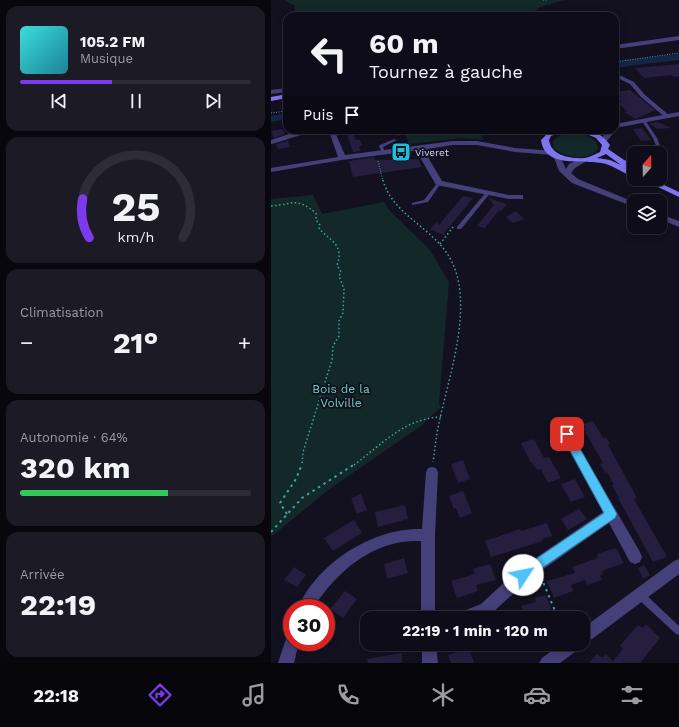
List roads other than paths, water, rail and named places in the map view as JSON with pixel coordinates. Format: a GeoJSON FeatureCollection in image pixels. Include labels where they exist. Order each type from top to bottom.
{"type":"FeatureCollection","features":[{"type":"Feature","properties":{"kind":"main road"},"geometry":{"type":"LineString","coordinates":[[271,99],[283,97]]}},
{"type":"Feature","properties":{"kind":"main road"},"geometry":{"type":"LineString","coordinates":[[546,134],[545,146],[554,155],[568,159],[605,162],[627,172]]}},
{"type":"Feature","properties":{"kind":"main road"},"geometry":{"type":"LineString","coordinates":[[594,134],[599,136],[605,145],[627,163]]}},
{"type":"Feature","properties":{"kind":"main road"},"geometry":{"type":"LineString","coordinates":[[584,160],[599,156],[605,145]]}},
{"type":"Feature","properties":{"kind":"main road"},"geometry":{"type":"LineString","coordinates":[[662,186],[679,195]]}},
{"type":"Feature","properties":{"kind":"street"},"geometry":{"type":"LineString","coordinates":[[619,46],[679,38]]}},
{"type":"Feature","properties":{"kind":"street"},"geometry":{"type":"LineString","coordinates":[[619,78],[632,83],[643,96],[668,117]]}},
{"type":"Feature","properties":{"kind":"street"},"geometry":{"type":"LineString","coordinates":[[271,92],[283,90]]}},
{"type":"Feature","properties":{"kind":"street"},"geometry":{"type":"LineString","coordinates":[[619,127],[679,114]]}},
{"type":"Feature","properties":{"kind":"street"},"geometry":{"type":"LineString","coordinates":[[271,142],[294,134]]}},
{"type":"Feature","properties":{"kind":"street"},"geometry":{"type":"LineString","coordinates":[[333,134],[342,158]]}},
{"type":"Feature","properties":{"kind":"street"},"geometry":{"type":"LineString","coordinates":[[497,147],[524,146],[546,134]]}},
{"type":"Feature","properties":{"kind":"street"},"geometry":{"type":"LineString","coordinates":[[605,145],[608,134]]}},
{"type":"Feature","properties":{"kind":"street"},"geometry":{"type":"LineString","coordinates":[[271,170],[342,158],[465,142],[515,150],[536,151],[554,155],[562,169],[575,181],[627,202]]}},
{"type":"Feature","properties":{"kind":"street"},"geometry":{"type":"LineString","coordinates":[[423,147],[425,159],[439,183],[509,197],[520,197]]}},
{"type":"Feature","properties":{"kind":"street"},"geometry":{"type":"LineString","coordinates":[[567,173],[572,166],[584,160]]}},
{"type":"Feature","properties":{"kind":"street"},"geometry":{"type":"LineString","coordinates":[[667,219],[679,224]]}},
{"type":"Feature","properties":{"kind":"street"},"geometry":{"type":"LineString","coordinates":[[567,434],[635,557]]}},
{"type":"Feature","properties":{"kind":"street"},"geometry":{"type":"LineString","coordinates":[[428,611],[428,535],[432,472]]}},
{"type":"Feature","properties":{"kind":"street"},"geometry":{"type":"LineString","coordinates":[[483,611],[523,575],[611,514]]}},
{"type":"Feature","properties":{"kind":"street"},"geometry":{"type":"LineString","coordinates":[[311,599],[328,578],[353,555],[376,543],[396,537],[428,535]]}},
{"type":"Feature","properties":{"kind":"street"},"geometry":{"type":"LineString","coordinates":[[590,633],[679,566]]}},
{"type":"Feature","properties":{"kind":"street"},"geometry":{"type":"LineString","coordinates":[[286,663],[289,651]]}},
{"type":"Feature","properties":{"kind":"street"},"geometry":{"type":"LineString","coordinates":[[429,651],[430,663]]}},
{"type":"Feature","properties":{"kind":"street"},"geometry":{"type":"LineString","coordinates":[[547,663],[564,651]]}},
{"type":"Feature","properties":{"kind":"lane"},"geometry":{"type":"LineString","coordinates":[[644,121],[655,138],[658,146]]}},
{"type":"Feature","properties":{"kind":"lane"},"geometry":{"type":"LineString","coordinates":[[379,153],[381,146],[395,140]]}},
{"type":"Feature","properties":{"kind":"lane"},"geometry":{"type":"LineString","coordinates":[[414,204],[427,201],[439,183]]}},
{"type":"Feature","properties":{"kind":"lane"},"geometry":{"type":"LineString","coordinates":[[459,228],[489,192]]}},
{"type":"Feature","properties":{"kind":"lane"},"geometry":{"type":"LineString","coordinates":[[640,595],[679,631]]}},
{"type":"Feature","properties":{"kind":"waterway"},"geometry":{"type":"LineString","coordinates":[[619,65],[679,57]]}},
{"type":"Feature","properties":{"kind":"waterway"},"geometry":{"type":"LineString","coordinates":[[271,119],[283,117]]}},
{"type":"Feature","properties":{"kind":"place","name":"Viveret"},"geometry":{"type":"Point","coordinates":[401,152]}},
{"type":"Feature","properties":{"kind":"park label","name":"Bois de la Volville"},"geometry":{"type":"Point","coordinates":[341,396]}}]}
